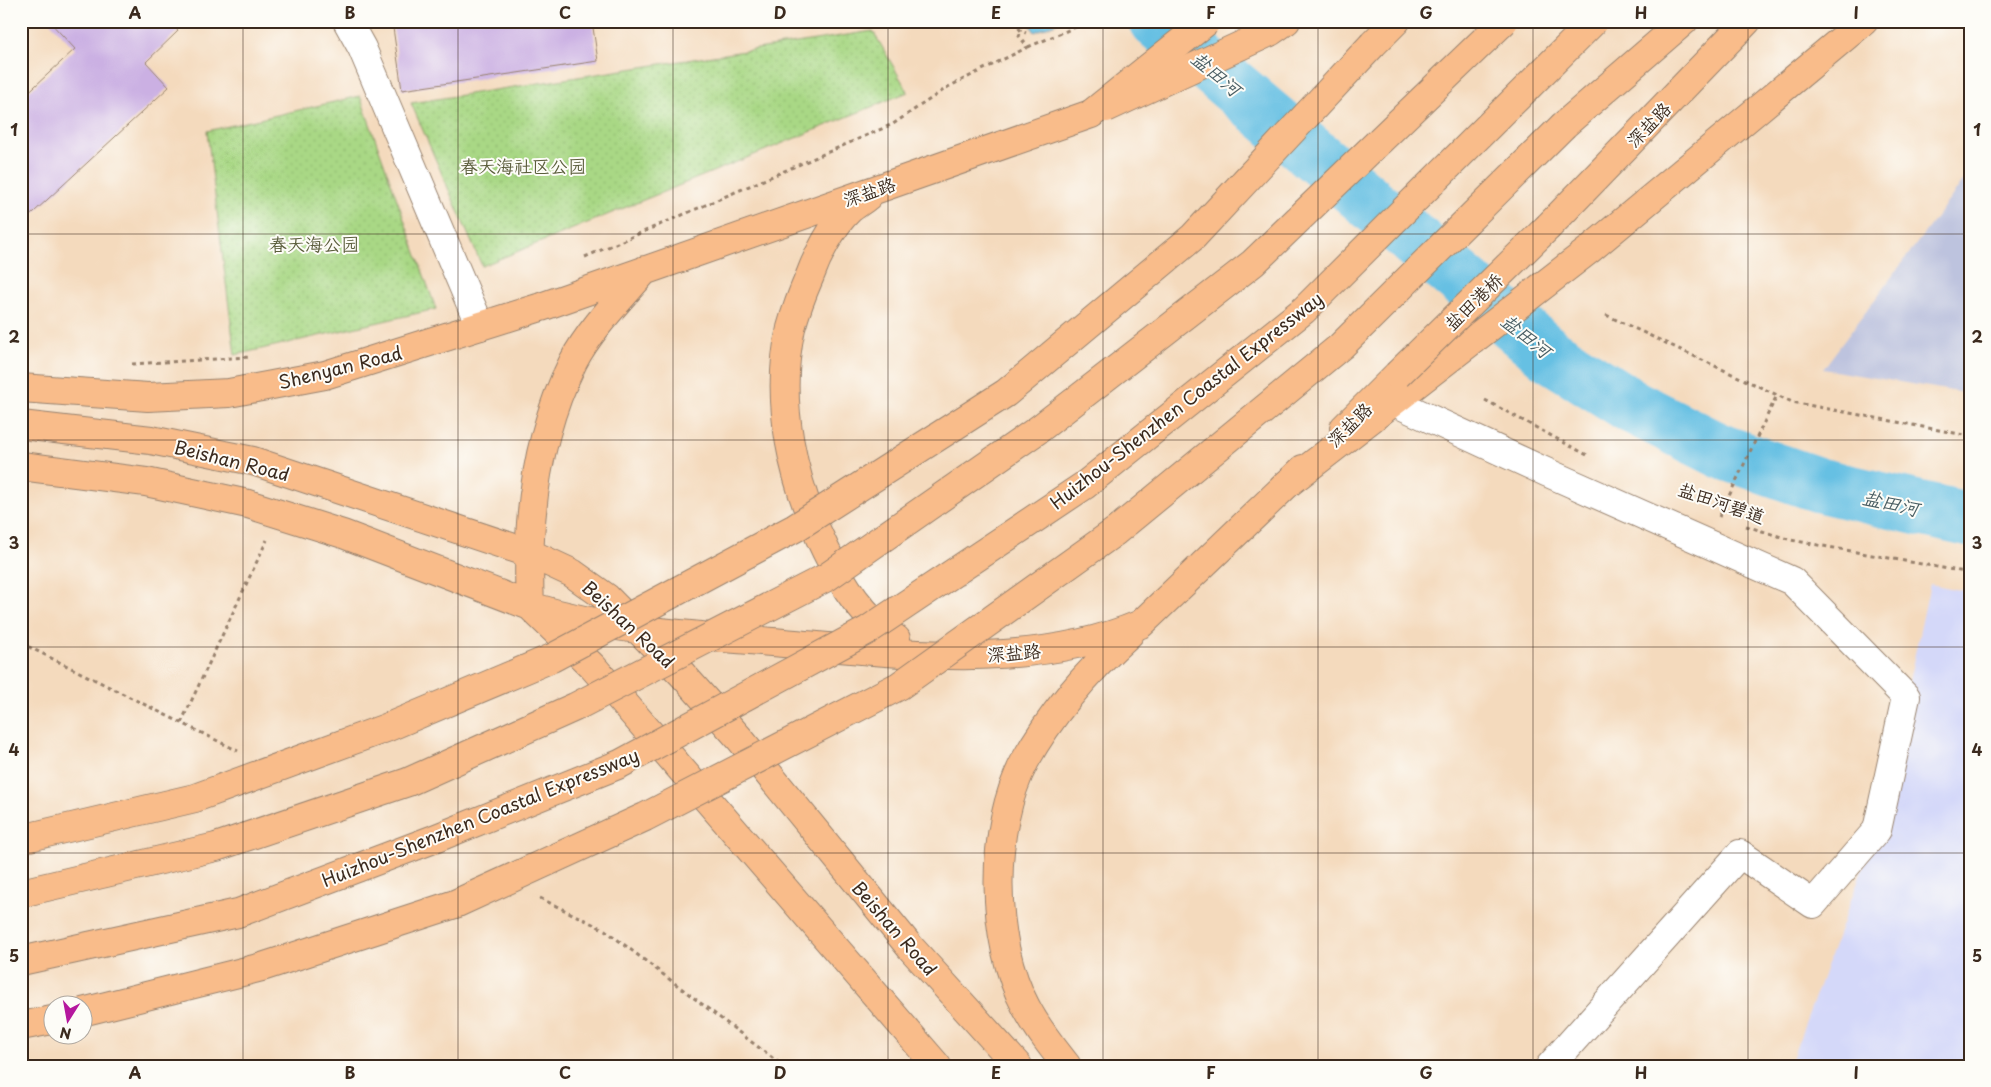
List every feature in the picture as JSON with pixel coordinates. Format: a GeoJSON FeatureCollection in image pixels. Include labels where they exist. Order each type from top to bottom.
{"type":"FeatureCollection","features":[{"type":"Feature","properties":{"kind":"main road"},"geometry":{"type":"LineString","coordinates":[[1091,114],[1207,21]]}},
{"type":"Feature","properties":{"kind":"main road"},"geometry":{"type":"LineString","coordinates":[[21,839],[195,798],[386,728],[552,658],[795,528],[1006,393],[1178,250],[1396,21]]}},
{"type":"Feature","properties":{"kind":"main road"},"geometry":{"type":"LineString","coordinates":[[21,893],[216,847],[408,782],[576,707],[827,577],[1039,429],[1253,263],[1504,21]]}},
{"type":"Feature","properties":{"kind":"main road","name":"Huizhou-Shenzhen Coastal Expressway"},"geometry":{"type":"LineString","coordinates":[[21,961],[238,913],[434,839],[620,764],[868,630],[1085,486],[1304,310],[1594,21]]}},
{"type":"Feature","properties":{"kind":"main road"},"geometry":{"type":"LineString","coordinates":[[92,1010],[262,967],[455,904],[645,817],[899,686],[1116,531],[1341,346],[1564,125],[1684,21]]}},
{"type":"Feature","properties":{"kind":"main road","name":"深盐路"},"geometry":{"type":"LineString","coordinates":[[1549,226],[1746,21]]}},
{"type":"Feature","properties":{"kind":"main road"},"geometry":{"type":"LineString","coordinates":[[1391,389],[1460,350],[1589,250],[1864,21]]}},
{"type":"Feature","properties":{"kind":"main road"},"geometry":{"type":"LineString","coordinates":[[1091,114],[1278,26]]}},
{"type":"Feature","properties":{"kind":"main road","name":"深盐路"},"geometry":{"type":"LineString","coordinates":[[647,268],[1091,114]]}},
{"type":"Feature","properties":{"kind":"main road"},"geometry":{"type":"LineString","coordinates":[[881,186],[848,210],[829,237],[813,268],[791,328],[784,388],[786,416],[799,481],[809,513],[840,579],[862,610],[882,629],[903,643],[928,655]]}},
{"type":"Feature","properties":{"kind":"main road","name":"盐田港桥"},"geometry":{"type":"LineString","coordinates":[[1391,389],[1549,226]]}},
{"type":"Feature","properties":{"kind":"main road","name":"Shenyan Road"},"geometry":{"type":"LineString","coordinates":[[21,388],[148,398],[229,393],[325,375],[541,307],[647,268]]}},
{"type":"Feature","properties":{"kind":"main road"},"geometry":{"type":"LineString","coordinates":[[530,606],[529,553],[533,498],[540,456],[555,406],[573,361],[600,321],[647,268]]}},
{"type":"Feature","properties":{"kind":"main road","name":"深盐路"},"geometry":{"type":"LineString","coordinates":[[530,606],[562,616],[641,630],[928,655],[996,655],[1060,648],[1113,636],[1141,624],[1286,485],[1391,389]]}},
{"type":"Feature","properties":{"kind":"main road"},"geometry":{"type":"LineString","coordinates":[[21,418],[148,398]]}},
{"type":"Feature","properties":{"kind":"main road","name":"Beishan Road"},"geometry":{"type":"LineString","coordinates":[[21,425],[151,440],[253,461],[529,553],[572,573],[607,598],[641,630],[720,715],[869,899],[1018,1066]]}},
{"type":"Feature","properties":{"kind":"main road"},"geometry":{"type":"LineString","coordinates":[[21,466],[146,482],[248,504],[343,534],[530,606],[599,674],[937,1066]]}},
{"type":"Feature","properties":{"kind":"main road"},"geometry":{"type":"LineString","coordinates":[[1067,1066],[1048,1042],[1025,1006],[1009,965],[1000,922],[998,879],[1001,840],[1011,798],[1024,763],[1045,727],[1100,661],[1141,624]]}},
{"type":"Feature","properties":{"kind":"main road"},"geometry":{"type":"LineString","coordinates":[[21,1026],[42,1022]]}},
{"type":"Feature","properties":{"kind":"street"},"geometry":{"type":"LineString","coordinates":[[347,21],[362,48],[480,326]]}},
{"type":"Feature","properties":{"kind":"street"},"geometry":{"type":"LineString","coordinates":[[1391,389],[1546,472],[1792,581],[1906,697],[1877,830],[1812,904],[1740,854],[1550,1066]]}},
{"type":"Feature","properties":{"kind":"path"},"geometry":{"type":"LineString","coordinates":[[1014,21],[1021,31],[1026,33]]}},
{"type":"Feature","properties":{"kind":"path"},"geometry":{"type":"LineString","coordinates":[[582,259],[892,124],[948,86],[1028,47],[1090,21]]}},
{"type":"Feature","properties":{"kind":"path"},"geometry":{"type":"LineString","coordinates":[[1021,31],[1019,36],[1028,47]]}},
{"type":"Feature","properties":{"kind":"path"},"geometry":{"type":"LineString","coordinates":[[1606,315],[1792,402],[1970,436]]}},
{"type":"Feature","properties":{"kind":"path"},"geometry":{"type":"LineString","coordinates":[[124,364],[258,356]]}},
{"type":"Feature","properties":{"kind":"path"},"geometry":{"type":"LineString","coordinates":[[1719,517],[1777,395]]}},
{"type":"Feature","properties":{"kind":"path"},"geometry":{"type":"LineString","coordinates":[[1485,400],[1588,455]]}},
{"type":"Feature","properties":{"kind":"path","name":"盐田河碧道"},"geometry":{"type":"LineString","coordinates":[[1710,514],[1728,520]]}},
{"type":"Feature","properties":{"kind":"path","name":"盐田河碧道"},"geometry":{"type":"LineString","coordinates":[[1737,523],[1791,540],[1970,573]]}},
{"type":"Feature","properties":{"kind":"path"},"geometry":{"type":"LineString","coordinates":[[181,723],[272,532]]}},
{"type":"Feature","properties":{"kind":"shaded area"},"geometry":{"type":"Polygon","coordinates":[[[1970,172],[1970,394],[1823,369],[1970,172]]]}},
{"type":"Feature","properties":{"kind":"shaded area"},"geometry":{"type":"Polygon","coordinates":[[[1930,584],[1970,592],[1970,1066],[1793,1066],[1790,1064],[1877,830],[1930,584]]]}},
{"type":"Feature","properties":{"kind":"green space","name":"春天海社区公园"},"geometry":{"type":"Polygon","coordinates":[[[873,31],[908,92],[482,266],[411,103],[873,31]]]}},
{"type":"Feature","properties":{"kind":"green space","name":"春天海公园"},"geometry":{"type":"Polygon","coordinates":[[[360,96],[436,309],[235,355],[207,131],[360,96]]]}},
{"type":"Feature","properties":{"kind":"water"},"geometry":{"type":"Polygon","coordinates":[[[1027,21],[1061,21],[1035,32],[1027,21]]]}},
{"type":"Feature","properties":{"kind":"building"},"geometry":{"type":"Polygon","coordinates":[[[49,21],[169,21],[178,31],[146,62],[169,87],[21,224],[21,99],[75,49],[49,21]]]}},
{"type":"Feature","properties":{"kind":"building"},"geometry":{"type":"Polygon","coordinates":[[[392,21],[592,21],[598,61],[402,90],[392,21]]]}},
{"type":"Feature","properties":{"kind":"waterway","name":"盐田河"},"geometry":{"type":"LineString","coordinates":[[1156,21],[1549,354],[1633,407],[1723,452],[1819,485],[1970,520]]}}]}
